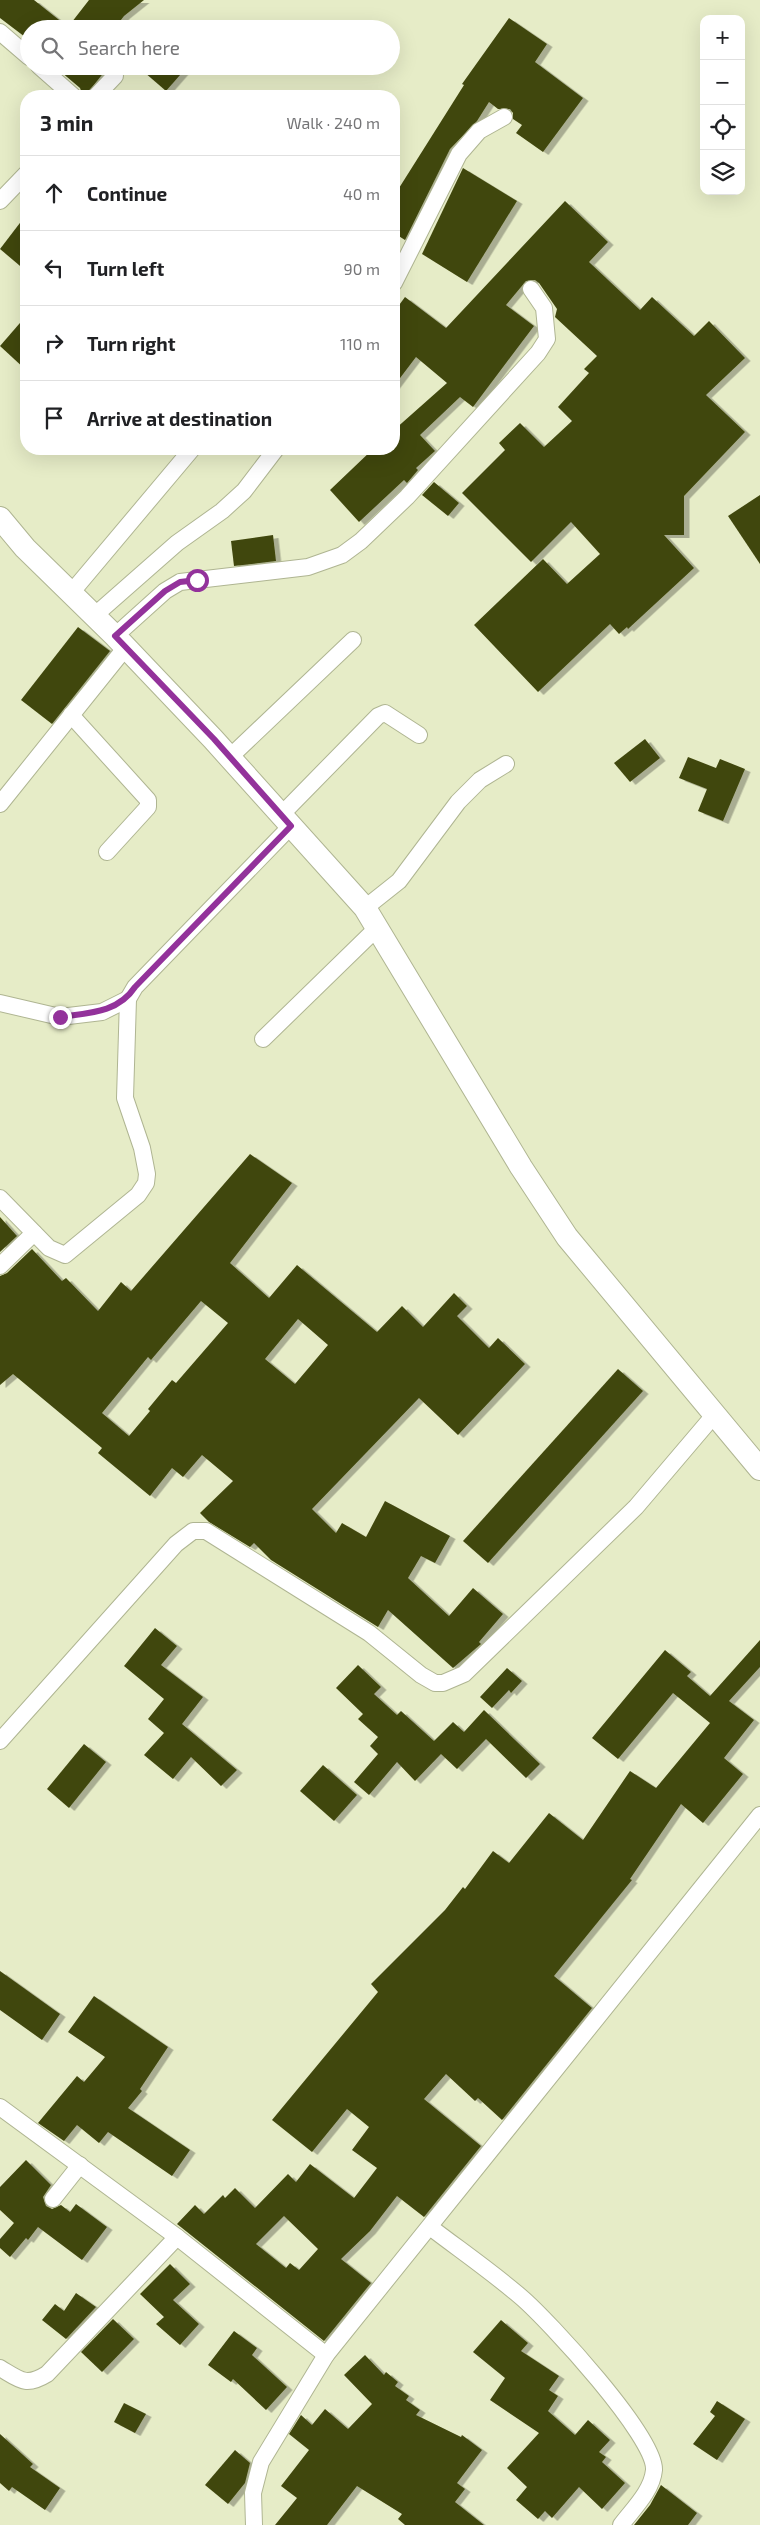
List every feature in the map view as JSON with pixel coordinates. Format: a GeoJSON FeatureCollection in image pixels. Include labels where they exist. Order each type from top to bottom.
{"type":"FeatureCollection","features":[{"type":"Feature","properties":{"kind":"street"},"geometry":{"type":"LineString","coordinates":[[0,32],[20,49]]}},
{"type":"Feature","properties":{"kind":"street"},"geometry":{"type":"LineString","coordinates":[[49,75],[66,90]]}},
{"type":"Feature","properties":{"kind":"street"},"geometry":{"type":"LineString","coordinates":[[102,90],[115,76]]}},
{"type":"Feature","properties":{"kind":"street"},"geometry":{"type":"LineString","coordinates":[[400,271],[458,154],[479,131],[504,117]]}},
{"type":"Feature","properties":{"kind":"street"},"geometry":{"type":"LineString","coordinates":[[0,201],[20,180]]}},
{"type":"Feature","properties":{"kind":"street"},"geometry":{"type":"LineString","coordinates":[[0,804],[72,716],[120,642],[165,591],[180,582],[308,567],[342,556],[361,541],[407,497],[538,353],[547,339],[544,308],[531,289]]}},
{"type":"Feature","properties":{"kind":"street"},"geometry":{"type":"LineString","coordinates":[[71,593],[187,455]]}},
{"type":"Feature","properties":{"kind":"street"},"geometry":{"type":"LineString","coordinates":[[94,616],[177,544],[239,496],[271,455]]}},
{"type":"Feature","properties":{"kind":"street"},"geometry":{"type":"LineString","coordinates":[[0,518],[25,548],[120,642],[230,757],[365,908],[521,1167],[567,1237],[760,1469]]}},
{"type":"Feature","properties":{"kind":"street"},"geometry":{"type":"LineString","coordinates":[[230,757],[353,640]]}},
{"type":"Feature","properties":{"kind":"street"},"geometry":{"type":"LineString","coordinates":[[0,1198],[49,1248],[65,1254],[138,1195],[146,1183],[142,1148],[125,1098],[128,999],[135,987],[378,716],[385,713],[419,735]]}},
{"type":"Feature","properties":{"kind":"street"},"geometry":{"type":"LineString","coordinates":[[72,716],[148,800],[148,808],[107,852]]}},
{"type":"Feature","properties":{"kind":"street"},"geometry":{"type":"LineString","coordinates":[[365,908],[399,881],[458,802],[480,780],[506,764]]}},
{"type":"Feature","properties":{"kind":"street"},"geometry":{"type":"LineString","coordinates":[[263,1040],[377,928]]}},
{"type":"Feature","properties":{"kind":"street"},"geometry":{"type":"LineString","coordinates":[[0,1004],[60,1017],[102,1012],[128,999]]}},
{"type":"Feature","properties":{"kind":"street"},"geometry":{"type":"LineString","coordinates":[[0,1266],[34,1233]]}},
{"type":"Feature","properties":{"kind":"street"},"geometry":{"type":"LineString","coordinates":[[0,1741],[176,1544],[193,1531],[206,1531],[231,1546],[369,1633],[421,1675],[435,1683],[443,1683],[464,1674],[636,1507],[715,1414]]}},
{"type":"Feature","properties":{"kind":"street"},"geometry":{"type":"LineString","coordinates":[[254,2525],[253,2494],[261,2462],[326,2355],[760,1815]]}},
{"type":"Feature","properties":{"kind":"street"},"geometry":{"type":"LineString","coordinates":[[0,2107],[177,2237],[326,2355]]}},
{"type":"Feature","properties":{"kind":"street"},"geometry":{"type":"LineString","coordinates":[[53,2199],[80,2165]]}},
{"type":"Feature","properties":{"kind":"street"},"geometry":{"type":"LineString","coordinates":[[430,2227],[522,2298],[569,2346],[636,2427],[650,2451],[654,2470],[648,2489],[624,2521],[610,2525]]}},
{"type":"Feature","properties":{"kind":"street"},"geometry":{"type":"LineString","coordinates":[[0,2368],[21,2381],[34,2382],[47,2374],[177,2237]]}},
{"type":"Feature","properties":{"kind":"building"},"geometry":{"type":"Polygon","coordinates":[[[0,0],[34,0],[59,20],[20,20],[20,33],[0,18],[0,0]]]}},
{"type":"Feature","properties":{"kind":"building"},"geometry":{"type":"Polygon","coordinates":[[[89,0],[144,0],[121,20],[73,20],[89,0]]]}},
{"type":"Feature","properties":{"kind":"building"},"geometry":{"type":"Polygon","coordinates":[[[509,18],[547,44],[535,62],[583,98],[543,152],[516,133],[522,125],[513,119],[513,113],[510,109],[498,109],[489,102],[477,121],[450,149],[405,240],[400,237],[400,186],[464,85],[462,84],[509,18]]]}},
{"type":"Feature","properties":{"kind":"building"},"geometry":{"type":"Polygon","coordinates":[[[65,75],[102,75],[90,90],[81,90],[65,75]]]}},
{"type":"Feature","properties":{"kind":"building"},"geometry":{"type":"Polygon","coordinates":[[[147,75],[180,75],[165,90],[147,75]]]}},
{"type":"Feature","properties":{"kind":"building"},"geometry":{"type":"Polygon","coordinates":[[[463,168],[517,201],[467,282],[422,254],[463,168]]]}},
{"type":"Feature","properties":{"kind":"building"},"geometry":{"type":"Polygon","coordinates":[[[565,201],[608,242],[589,262],[640,310],[652,297],[694,336],[709,321],[745,358],[706,395],[745,432],[684,496],[684,535],[664,535],[694,568],[628,629],[627,627],[619,634],[610,624],[538,692],[474,625],[543,559],[567,584],[600,554],[571,522],[531,562],[462,493],[505,450],[499,443],[520,423],[544,447],[572,421],[558,407],[589,373],[584,369],[597,356],[555,317],[557,309],[539,283],[535,280],[526,281],[506,305],[534,326],[473,407],[460,397],[420,435],[435,451],[416,468],[418,470],[407,483],[404,480],[359,522],[330,490],[367,455],[400,455],[400,425],[447,383],[416,357],[400,378],[400,304],[405,297],[446,328],[565,201]]]}},
{"type":"Feature","properties":{"kind":"building"},"geometry":{"type":"Polygon","coordinates":[[[20,223],[20,266],[0,249],[20,223]]]}},
{"type":"Feature","properties":{"kind":"building"},"geometry":{"type":"Polygon","coordinates":[[[20,323],[20,364],[0,346],[20,323]]]}},
{"type":"Feature","properties":{"kind":"building"},"geometry":{"type":"Polygon","coordinates":[[[434,482],[459,503],[448,516],[422,495],[434,482]]]}},
{"type":"Feature","properties":{"kind":"building"},"geometry":{"type":"Polygon","coordinates":[[[760,495],[760,564],[728,516],[760,495]]]}},
{"type":"Feature","properties":{"kind":"building"},"geometry":{"type":"Polygon","coordinates":[[[273,535],[276,561],[234,566],[231,541],[273,535]]]}},
{"type":"Feature","properties":{"kind":"building"},"geometry":{"type":"Polygon","coordinates":[[[78,627],[110,651],[52,724],[21,700],[78,627]]]}},
{"type":"Feature","properties":{"kind":"building"},"geometry":{"type":"Polygon","coordinates":[[[645,739],[660,758],[630,782],[614,763],[645,739]]]}},
{"type":"Feature","properties":{"kind":"building"},"geometry":{"type":"Polygon","coordinates":[[[688,757],[716,768],[720,759],[745,769],[723,821],[698,811],[707,789],[679,778],[688,757]]]}},
{"type":"Feature","properties":{"kind":"building"},"geometry":{"type":"Polygon","coordinates":[[[250,1154],[292,1183],[230,1263],[269,1298],[297,1265],[377,1332],[402,1306],[423,1327],[454,1293],[467,1306],[457,1316],[489,1348],[498,1338],[525,1364],[458,1435],[419,1398],[312,1509],[336,1533],[342,1523],[366,1537],[385,1501],[450,1536],[435,1563],[421,1556],[408,1578],[449,1616],[473,1588],[503,1614],[479,1642],[481,1644],[453,1668],[388,1610],[378,1627],[271,1560],[254,1543],[250,1547],[209,1522],[200,1513],[233,1481],[202,1455],[183,1477],[172,1468],[150,1496],[98,1453],[102,1448],[13,1374],[0,1385],[0,1276],[7,1273],[32,1249],[62,1281],[66,1278],[98,1311],[121,1282],[131,1291],[250,1154]],[[201,1301],[151,1360],[148,1357],[102,1413],[129,1436],[172,1380],[176,1383],[228,1323],[201,1301]],[[298,1319],[265,1359],[295,1384],[328,1345],[298,1319]]]}},
{"type":"Feature","properties":{"kind":"building"},"geometry":{"type":"Polygon","coordinates":[[[0,1217],[17,1236],[0,1252],[0,1217]]]}},
{"type":"Feature","properties":{"kind":"building"},"geometry":{"type":"Polygon","coordinates":[[[618,1369],[643,1391],[488,1563],[463,1541],[618,1369]]]}},
{"type":"Feature","properties":{"kind":"building"},"geometry":{"type":"Polygon","coordinates":[[[155,1628],[177,1646],[161,1665],[203,1697],[182,1724],[237,1770],[221,1786],[191,1757],[173,1779],[144,1755],[164,1733],[148,1719],[164,1699],[124,1666],[155,1628]]]}},
{"type":"Feature","properties":{"kind":"building"},"geometry":{"type":"Polygon","coordinates":[[[760,1640],[760,1667],[729,1701],[754,1720],[724,1758],[743,1774],[703,1823],[681,1804],[630,1879],[632,1880],[554,1976],[592,2008],[502,2120],[478,2098],[475,2101],[446,2074],[424,2099],[481,2146],[424,2217],[397,2196],[370,2231],[341,2259],[371,2283],[324,2341],[177,2224],[195,2205],[204,2214],[223,2195],[225,2198],[235,2188],[255,2208],[288,2174],[296,2182],[310,2164],[354,2198],[377,2168],[352,2150],[369,2127],[347,2109],[312,2152],[272,2120],[378,1992],[371,1984],[445,1910],[463,1887],[465,1889],[493,1851],[509,1863],[549,1813],[583,1840],[630,1771],[656,1788],[710,1723],[673,1693],[618,1759],[592,1738],[665,1650],[691,1672],[687,1676],[710,1696],[760,1640]],[[284,2216],[256,2244],[286,2268],[290,2263],[299,2270],[318,2249],[284,2216]]]}},
{"type":"Feature","properties":{"kind":"building"},"geometry":{"type":"Polygon","coordinates":[[[358,1665],[381,1687],[374,1694],[397,1715],[401,1711],[434,1741],[453,1722],[464,1732],[484,1710],[540,1764],[526,1778],[486,1739],[457,1769],[441,1754],[415,1781],[397,1762],[369,1795],[354,1782],[378,1754],[370,1746],[378,1737],[358,1719],[363,1714],[336,1688],[358,1665]]]}},
{"type":"Feature","properties":{"kind":"building"},"geometry":{"type":"Polygon","coordinates":[[[507,1668],[522,1681],[511,1693],[509,1690],[492,1708],[480,1697],[507,1668]]]}},
{"type":"Feature","properties":{"kind":"building"},"geometry":{"type":"Polygon","coordinates":[[[84,1744],[106,1762],[69,1808],[47,1789],[84,1744]]]}},
{"type":"Feature","properties":{"kind":"building"},"geometry":{"type":"Polygon","coordinates":[[[323,1765],[357,1795],[334,1821],[300,1791],[323,1765]]]}},
{"type":"Feature","properties":{"kind":"building"},"geometry":{"type":"Polygon","coordinates":[[[0,1971],[60,2014],[42,2040],[0,2010],[0,1971]]]}},
{"type":"Feature","properties":{"kind":"building"},"geometry":{"type":"Polygon","coordinates":[[[94,1996],[168,2047],[140,2089],[142,2091],[128,2108],[190,2150],[172,2176],[108,2132],[99,2143],[77,2125],[64,2141],[38,2123],[77,2076],[84,2082],[105,2057],[68,2032],[94,1996]]]}},
{"type":"Feature","properties":{"kind":"building"},"geometry":{"type":"Polygon","coordinates":[[[26,2160],[51,2185],[43,2197],[46,2206],[52,2209],[61,2205],[70,2212],[76,2204],[107,2227],[82,2260],[38,2227],[28,2240],[26,2238],[10,2257],[0,2248],[0,2239],[14,2223],[0,2210],[0,2187],[26,2160]]]}},
{"type":"Feature","properties":{"kind":"building"},"geometry":{"type":"Polygon","coordinates":[[[170,2264],[190,2284],[173,2300],[199,2324],[180,2345],[156,2324],[164,2317],[140,2294],[170,2264]]]}},
{"type":"Feature","properties":{"kind":"building"},"geometry":{"type":"Polygon","coordinates":[[[76,2293],[96,2307],[66,2339],[42,2320],[55,2304],[64,2311],[76,2293]]]}},
{"type":"Feature","properties":{"kind":"building"},"geometry":{"type":"Polygon","coordinates":[[[113,2319],[134,2339],[102,2372],[81,2352],[113,2319]]]}},
{"type":"Feature","properties":{"kind":"building"},"geometry":{"type":"Polygon","coordinates":[[[501,2320],[528,2343],[521,2351],[559,2376],[549,2390],[558,2396],[548,2411],[575,2435],[588,2420],[610,2440],[599,2452],[606,2457],[602,2462],[625,2483],[602,2509],[579,2487],[552,2518],[545,2511],[538,2519],[516,2500],[527,2487],[507,2468],[539,2433],[490,2400],[505,2378],[473,2352],[501,2320]]]}},
{"type":"Feature","properties":{"kind":"building"},"geometry":{"type":"Polygon","coordinates":[[[234,2331],[257,2348],[252,2355],[287,2387],[266,2410],[233,2379],[231,2382],[208,2365],[234,2331]]]}},
{"type":"Feature","properties":{"kind":"building"},"geometry":{"type":"Polygon","coordinates":[[[365,2355],[384,2375],[386,2372],[398,2382],[395,2386],[409,2396],[406,2400],[420,2410],[416,2415],[461,2437],[462,2435],[482,2450],[457,2483],[465,2489],[455,2502],[484,2525],[405,2525],[398,2519],[402,2514],[357,2486],[327,2525],[275,2525],[297,2498],[281,2486],[309,2450],[289,2434],[301,2415],[312,2425],[325,2409],[348,2429],[372,2404],[344,2375],[365,2355]]]}},
{"type":"Feature","properties":{"kind":"building"},"geometry":{"type":"Polygon","coordinates":[[[717,2401],[745,2419],[717,2460],[693,2444],[715,2416],[710,2412],[717,2401]]]}},
{"type":"Feature","properties":{"kind":"building"},"geometry":{"type":"Polygon","coordinates":[[[124,2403],[146,2414],[135,2433],[114,2422],[124,2403]]]}},
{"type":"Feature","properties":{"kind":"building"},"geometry":{"type":"Polygon","coordinates":[[[0,2434],[33,2464],[30,2467],[60,2488],[45,2510],[12,2487],[9,2491],[0,2483],[0,2434]]]}},
{"type":"Feature","properties":{"kind":"building"},"geometry":{"type":"Polygon","coordinates":[[[235,2450],[250,2463],[245,2483],[228,2504],[205,2485],[235,2450]]]}},
{"type":"Feature","properties":{"kind":"building"},"geometry":{"type":"Polygon","coordinates":[[[661,2485],[697,2513],[688,2525],[634,2525],[650,2505],[661,2485]]]}},
{"type":"Feature","properties":{"kind":"route"},"geometry":{"type":"LineString","coordinates":[[60,1017],[102,1012],[128,999],[135,987],[291,826],[214,739],[115,636],[165,591],[180,582],[197,580]]}}]}
